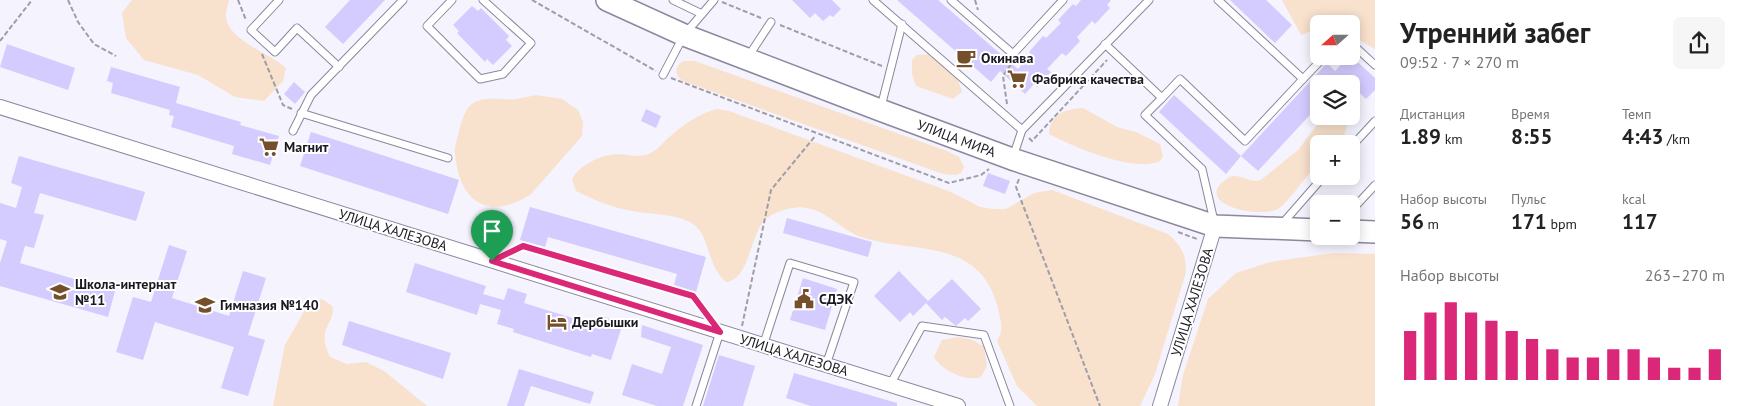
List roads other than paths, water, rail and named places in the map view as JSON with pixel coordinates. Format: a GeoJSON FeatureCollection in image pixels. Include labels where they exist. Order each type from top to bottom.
{"type":"FeatureCollection","features":[{"type":"Feature","properties":{"kind":"main road","name":"УЛИЦА МИРА"},"geometry":{"type":"LineString","coordinates":[[607,0],[684,35],[880,110],[1016,167],[1215,226],[1310,230]]}},
{"type":"Feature","properties":{"kind":"main road"},"geometry":{"type":"LineString","coordinates":[[1360,231],[1375,232]]}},
{"type":"Feature","properties":{"kind":"street","name":"УЛИЦА ХАЛЕЗОВА"},"geometry":{"type":"LineString","coordinates":[[0,107],[958,406]]}},
{"type":"Feature","properties":{"kind":"street","name":"УЛИЦА ХАЛЕЗОВА"},"geometry":{"type":"LineString","coordinates":[[1160,406],[1215,226]]}},
{"type":"Feature","properties":{"kind":"lane"},"geometry":{"type":"LineString","coordinates":[[280,0],[251,30],[274,52],[297,28],[339,67]]}},
{"type":"Feature","properties":{"kind":"lane"},"geometry":{"type":"LineString","coordinates":[[293,131],[311,95],[403,0]]}},
{"type":"Feature","properties":{"kind":"lane"},"geometry":{"type":"LineString","coordinates":[[452,0],[427,26],[480,79],[502,74],[531,43],[484,0]]}},
{"type":"Feature","properties":{"kind":"lane"},"geometry":{"type":"LineString","coordinates":[[673,0],[702,14]]}},
{"type":"Feature","properties":{"kind":"lane"},"geometry":{"type":"LineString","coordinates":[[662,75],[684,35],[716,0]]}},
{"type":"Feature","properties":{"kind":"lane"},"geometry":{"type":"LineString","coordinates":[[873,0],[1022,130]]}},
{"type":"Feature","properties":{"kind":"lane"},"geometry":{"type":"LineString","coordinates":[[951,0],[1013,54],[1063,0]]}},
{"type":"Feature","properties":{"kind":"lane"},"geometry":{"type":"LineString","coordinates":[[1016,167],[1022,130],[1149,0]]}},
{"type":"Feature","properties":{"kind":"lane"},"geometry":{"type":"LineString","coordinates":[[1218,0],[1304,79]]}},
{"type":"Feature","properties":{"kind":"lane"},"geometry":{"type":"LineString","coordinates":[[747,59],[771,22]]}},
{"type":"Feature","properties":{"kind":"lane"},"geometry":{"type":"LineString","coordinates":[[880,110],[902,24]]}},
{"type":"Feature","properties":{"kind":"lane"},"geometry":{"type":"LineString","coordinates":[[1105,44],[1162,98]]}},
{"type":"Feature","properties":{"kind":"lane"},"geometry":{"type":"LineString","coordinates":[[1360,51],[1375,65]]}},
{"type":"Feature","properties":{"kind":"lane"},"geometry":{"type":"LineString","coordinates":[[1215,226],[1202,170],[1145,115],[1180,79],[1245,141],[1317,65]]}},
{"type":"Feature","properties":{"kind":"lane"},"geometry":{"type":"LineString","coordinates":[[301,113],[448,158]]}},
{"type":"Feature","properties":{"kind":"lane"},"geometry":{"type":"LineString","coordinates":[[1360,137],[1375,120]]}},
{"type":"Feature","properties":{"kind":"lane"},"geometry":{"type":"LineString","coordinates":[[1276,229],[1316,185]]}},
{"type":"Feature","properties":{"kind":"lane"},"geometry":{"type":"LineString","coordinates":[[1360,201],[1375,185]]}},
{"type":"Feature","properties":{"kind":"lane"},"geometry":{"type":"LineString","coordinates":[[492,261],[523,246],[693,296],[720,332],[696,406]]}},
{"type":"Feature","properties":{"kind":"lane"},"geometry":{"type":"LineString","coordinates":[[764,346],[790,263],[854,282],[826,365]]}},
{"type":"Feature","properties":{"kind":"lane"},"geometry":{"type":"LineString","coordinates":[[890,385],[922,326],[984,335],[1010,406]]}},
{"type":"Feature","properties":{"kind":"place","name":"Окинава"},"geometry":{"type":"Point","coordinates":[966,58]}},
{"type":"Feature","properties":{"kind":"place","name":"Фабрика качества"},"geometry":{"type":"Point","coordinates":[1017,79]}},
{"type":"Feature","properties":{"kind":"place","name":"Магнит"},"geometry":{"type":"Point","coordinates":[269,147]}},
{"type":"Feature","properties":{"kind":"place","name":"Школа-интернат №11"},"geometry":{"type":"Point","coordinates":[60,292]}},
{"type":"Feature","properties":{"kind":"place","name":"СДЭК"},"geometry":{"type":"Point","coordinates":[804,299]}},
{"type":"Feature","properties":{"kind":"place","name":"Гимназия №140"},"geometry":{"type":"Point","coordinates":[205,305]}},
{"type":"Feature","properties":{"kind":"place","name":"Дербышки"},"geometry":{"type":"Point","coordinates":[557,322]}}]}
